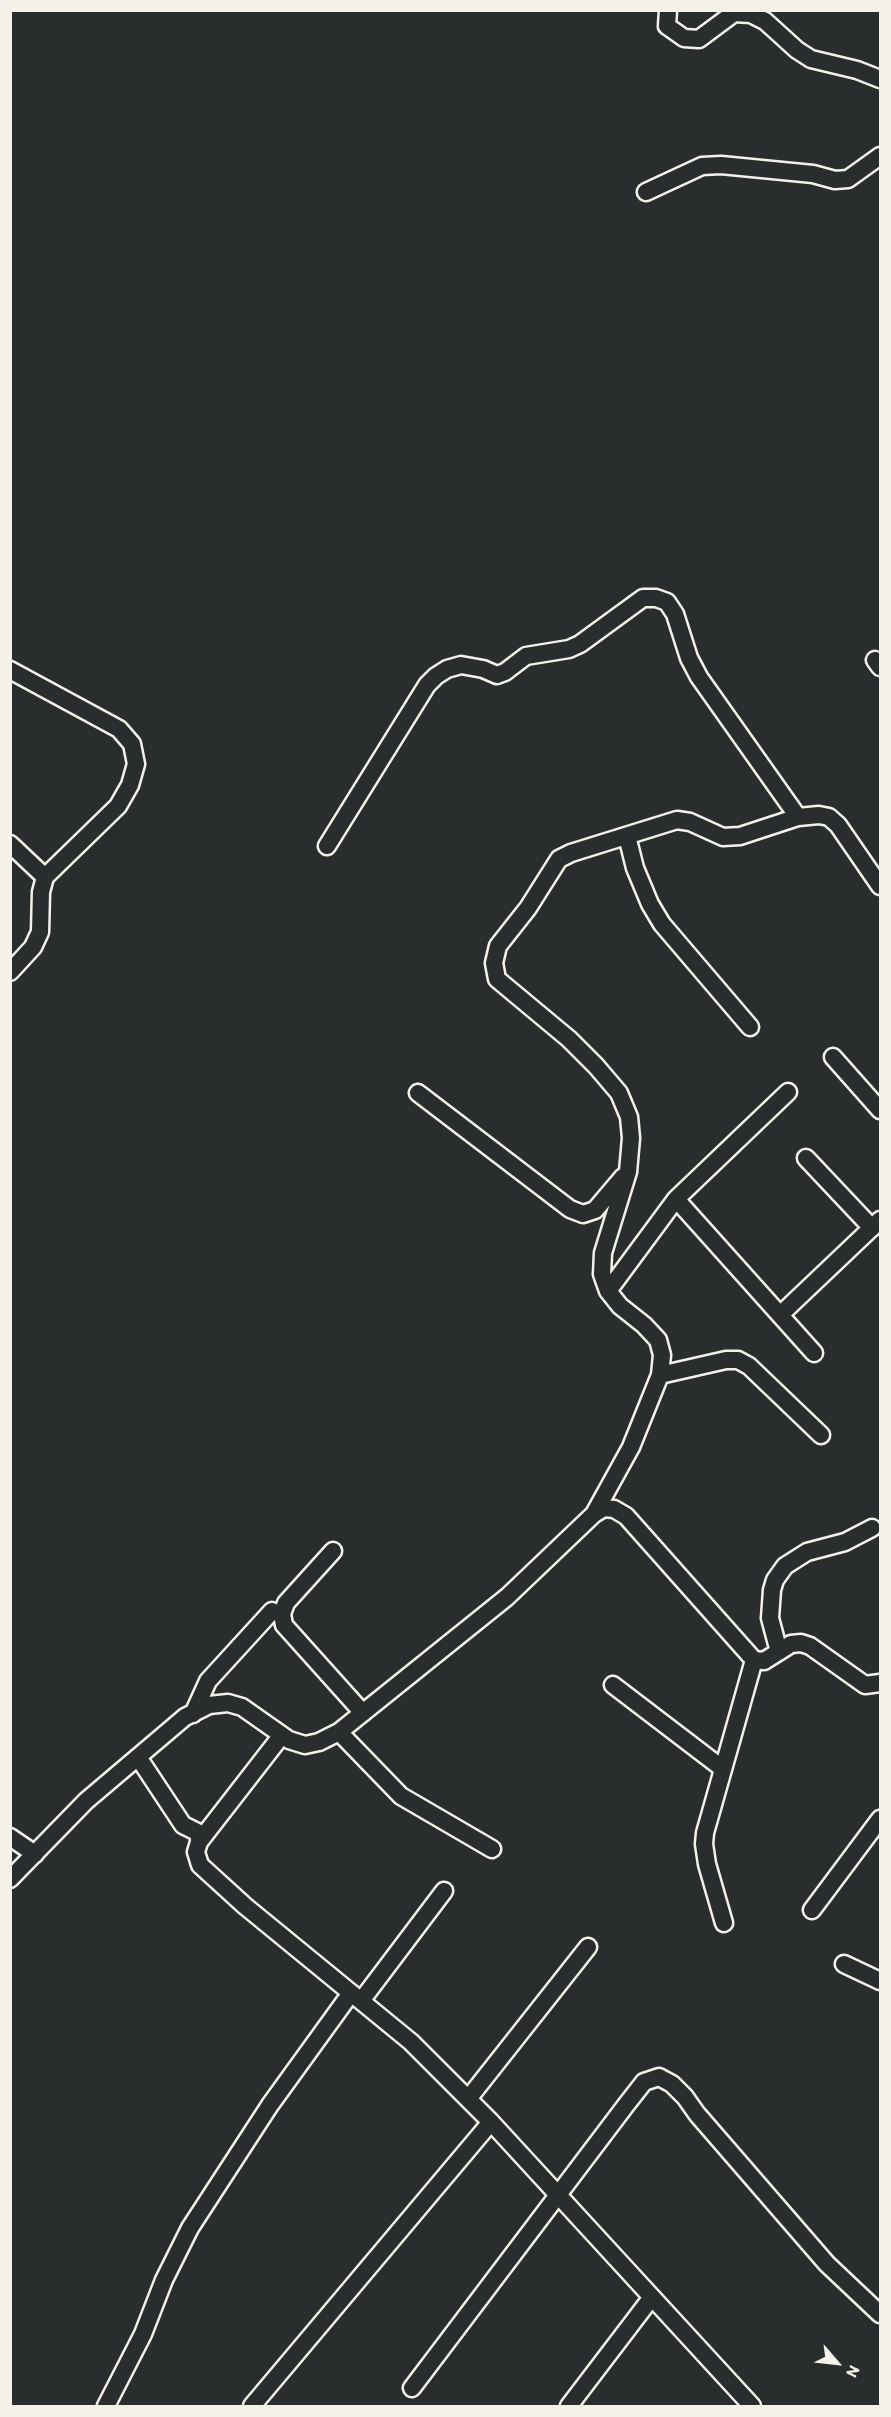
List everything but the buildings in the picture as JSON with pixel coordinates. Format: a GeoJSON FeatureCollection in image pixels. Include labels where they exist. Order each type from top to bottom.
{"type":"FeatureCollection","features":[{"type":"Feature","properties":{"kind":"street"},"geometry":{"type":"LineString","coordinates":[[668,10],[667,26],[684,38],[699,39],[734,13],[751,14],[765,21],[797,50],[811,59],[857,70],[880,79]]}},
{"type":"Feature","properties":{"kind":"street"},"geometry":{"type":"LineString","coordinates":[[646,192],[702,166],[721,165],[813,174],[835,180],[848,179],[880,156]]}},
{"type":"Feature","properties":{"kind":"street"},"geometry":{"type":"LineString","coordinates":[[327,846],[427,685],[435,676],[461,665],[483,669],[497,675],[506,672],[526,656],[569,649],[580,644],[643,598],[656,598],[667,602],[675,614],[689,658],[699,677],[798,818]]}},
{"type":"Feature","properties":{"kind":"street"},"geometry":{"type":"LineString","coordinates":[[10,670],[119,729],[132,744],[136,764],[130,785],[118,806],[45,877],[41,892],[40,932],[33,947],[10,972]]}},
{"type":"Feature","properties":{"kind":"street"},"geometry":{"type":"LineString","coordinates":[[594,1514],[631,1447],[660,1375],[662,1355],[658,1340],[644,1325],[620,1306],[608,1291],[602,1274],[603,1253],[628,1172],[631,1137],[628,1117],[619,1093],[596,1066],[497,979],[494,963],[498,946],[528,908],[560,860],[571,853],[677,820],[690,822],[723,837],[740,836],[798,818],[819,815],[829,817],[880,886]]}},
{"type":"Feature","properties":{"kind":"street"},"geometry":{"type":"LineString","coordinates":[[627,836],[635,867],[650,904],[662,924],[750,1027]]}},
{"type":"Feature","properties":{"kind":"street"},"geometry":{"type":"LineString","coordinates":[[10,844],[45,877]]}},
{"type":"Feature","properties":{"kind":"street"},"geometry":{"type":"LineString","coordinates":[[833,1057],[880,1110]]}},
{"type":"Feature","properties":{"kind":"street"},"geometry":{"type":"LineString","coordinates":[[608,1291],[676,1199],[788,1092]]}},
{"type":"Feature","properties":{"kind":"street"},"geometry":{"type":"LineString","coordinates":[[418,1093],[570,1209],[583,1214],[595,1210],[628,1172]]}},
{"type":"Feature","properties":{"kind":"street"},"geometry":{"type":"LineString","coordinates":[[780,1315],[876,1224],[806,1158]]}},
{"type":"Feature","properties":{"kind":"street"},"geometry":{"type":"LineString","coordinates":[[676,1199],[814,1353]]}},
{"type":"Feature","properties":{"kind":"street"},"geometry":{"type":"LineString","coordinates":[[660,1375],[726,1360],[738,1360],[749,1366],[821,1435]]}},
{"type":"Feature","properties":{"kind":"street"},"geometry":{"type":"LineString","coordinates":[[10,1879],[86,1801],[185,1717],[209,1705],[228,1703],[242,1707],[282,1735],[304,1745],[319,1742],[339,1732],[507,1597],[594,1514],[604,1508],[614,1509],[626,1516],[754,1660],[764,1661],[791,1644],[801,1643],[810,1646],[866,1685],[879,1686]]}},
{"type":"Feature","properties":{"kind":"street"},"geometry":{"type":"LineString","coordinates":[[779,1652],[770,1618],[772,1590],[775,1580],[785,1566],[807,1552],[845,1542],[872,1528]]}},
{"type":"Feature","properties":{"kind":"street"},"geometry":{"type":"LineString","coordinates":[[333,1551],[286,1603],[282,1614],[284,1625],[363,1713]]}},
{"type":"Feature","properties":{"kind":"street"},"geometry":{"type":"LineString","coordinates":[[193,1714],[208,1681],[272,1611]]}},
{"type":"Feature","properties":{"kind":"street"},"geometry":{"type":"LineString","coordinates":[[724,1923],[707,1864],[704,1844],[754,1660]]}},
{"type":"Feature","properties":{"kind":"street"},"geometry":{"type":"LineString","coordinates":[[613,1685],[723,1769]]}},
{"type":"Feature","properties":{"kind":"street"},"geometry":{"type":"LineString","coordinates":[[339,1732],[401,1796],[492,1849]]}},
{"type":"Feature","properties":{"kind":"street"},"geometry":{"type":"LineString","coordinates":[[199,1842],[282,1735]]}},
{"type":"Feature","properties":{"kind":"street"},"geometry":{"type":"LineString","coordinates":[[138,1757],[183,1825],[199,1833],[196,1852],[200,1865],[411,2042],[491,2122],[752,2406]]}},
{"type":"Feature","properties":{"kind":"street"},"geometry":{"type":"LineString","coordinates":[[812,1910],[880,1819]]}},
{"type":"Feature","properties":{"kind":"street"},"geometry":{"type":"LineString","coordinates":[[10,1837],[35,1854]]}},
{"type":"Feature","properties":{"kind":"street"},"geometry":{"type":"LineString","coordinates":[[106,2406],[143,2334],[164,2280],[190,2228],[270,2105],[444,1891]]}},
{"type":"Feature","properties":{"kind":"street"},"geometry":{"type":"LineString","coordinates":[[468,2099],[588,1947]]}},
{"type":"Feature","properties":{"kind":"street"},"geometry":{"type":"LineString","coordinates":[[844,1964],[880,1981]]}},
{"type":"Feature","properties":{"kind":"street"},"geometry":{"type":"LineString","coordinates":[[412,2388],[644,2082],[659,2077],[672,2084],[827,2264],[880,2314]]}},
{"type":"Feature","properties":{"kind":"street"},"geometry":{"type":"LineString","coordinates":[[252,2406],[491,2122]]}},
{"type":"Feature","properties":{"kind":"street"},"geometry":{"type":"LineString","coordinates":[[569,2406],[652,2297]]}}]}
